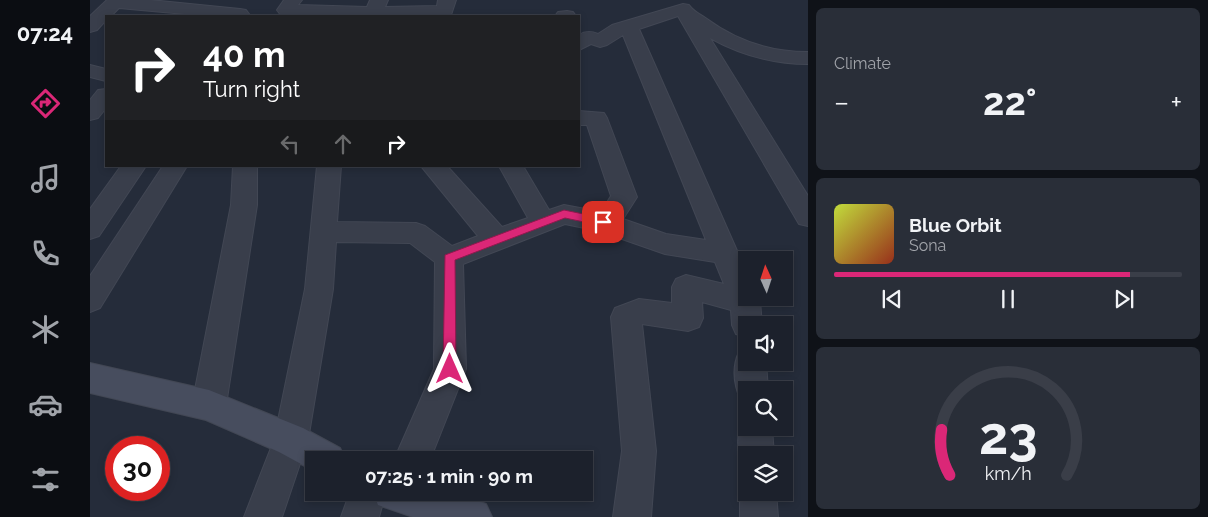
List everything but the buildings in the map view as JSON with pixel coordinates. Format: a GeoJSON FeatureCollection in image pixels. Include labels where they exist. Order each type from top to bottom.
{"type":"FeatureCollection","features":[{"type":"Feature","properties":{"kind":"street"},"geometry":{"type":"LineString","coordinates":[[107,15],[116,1],[142,7],[239,15],[251,0]]}},
{"type":"Feature","properties":{"kind":"street"},"geometry":{"type":"LineString","coordinates":[[292,0],[286,10],[445,11],[447,0]]}},
{"type":"Feature","properties":{"kind":"street"},"geometry":{"type":"LineString","coordinates":[[580,43],[589,37],[600,41],[624,28],[679,4]]}},
{"type":"Feature","properties":{"kind":"street"},"geometry":{"type":"LineString","coordinates":[[679,4],[701,24],[740,47],[794,59],[808,58]]}},
{"type":"Feature","properties":{"kind":"street"},"geometry":{"type":"LineString","coordinates":[[679,4],[808,217]]}},
{"type":"Feature","properties":{"kind":"street"},"geometry":{"type":"LineString","coordinates":[[93,36],[105,18]]}},
{"type":"Feature","properties":{"kind":"street"},"geometry":{"type":"LineString","coordinates":[[580,19],[624,28]]}},
{"type":"Feature","properties":{"kind":"street"},"geometry":{"type":"LineString","coordinates":[[624,28],[725,253],[746,313]]}},
{"type":"Feature","properties":{"kind":"street"},"geometry":{"type":"LineString","coordinates":[[90,71],[105,75]]}},
{"type":"Feature","properties":{"kind":"street"},"geometry":{"type":"LineString","coordinates":[[90,113],[105,96]]}},
{"type":"Feature","properties":{"kind":"street"},"geometry":{"type":"LineString","coordinates":[[580,118],[596,118],[624,197],[607,223]]}},
{"type":"Feature","properties":{"kind":"street"},"geometry":{"type":"LineString","coordinates":[[90,228],[133,167]]}},
{"type":"Feature","properties":{"kind":"street"},"geometry":{"type":"LineString","coordinates":[[90,300],[100,289],[174,167]]}},
{"type":"Feature","properties":{"kind":"street"},"geometry":{"type":"LineString","coordinates":[[209,405],[244,204],[245,167]]}},
{"type":"Feature","properties":{"kind":"street"},"geometry":{"type":"LineString","coordinates":[[263,517],[291,440],[320,289],[329,167]]}},
{"type":"Feature","properties":{"kind":"street"},"geometry":{"type":"LineString","coordinates":[[434,167],[497,240]]}},
{"type":"Feature","properties":{"kind":"street"},"geometry":{"type":"LineString","coordinates":[[511,167],[543,222]]}},
{"type":"Feature","properties":{"kind":"street"},"geometry":{"type":"LineString","coordinates":[[449,258],[564,214],[607,223],[665,244],[725,253]]}},
{"type":"Feature","properties":{"kind":"street"},"geometry":{"type":"LineString","coordinates":[[324,232],[416,233],[449,258]]}},
{"type":"Feature","properties":{"kind":"street"},"geometry":{"type":"LineString","coordinates":[[416,451],[450,369],[449,258]]}},
{"type":"Feature","properties":{"kind":"street"},"geometry":{"type":"LineString","coordinates":[[632,517],[639,451],[626,317],[639,311],[688,318],[686,287],[746,313]]}},
{"type":"Feature","properties":{"kind":"street"},"geometry":{"type":"LineString","coordinates":[[90,378],[209,405],[291,440],[311,451]]}},
{"type":"Feature","properties":{"kind":"street"},"geometry":{"type":"LineString","coordinates":[[360,517],[379,501]]}},
{"type":"Feature","properties":{"kind":"street"},"geometry":{"type":"LineString","coordinates":[[417,501],[473,517]]}},
{"type":"Feature","properties":{"kind":"street"},"geometry":{"type":"LineString","coordinates":[[758,501],[759,517]]}},
{"type":"Feature","properties":{"kind":"route"},"geometry":{"type":"LineString","coordinates":[[450,369],[449,258],[564,214],[603,222]]}}]}
